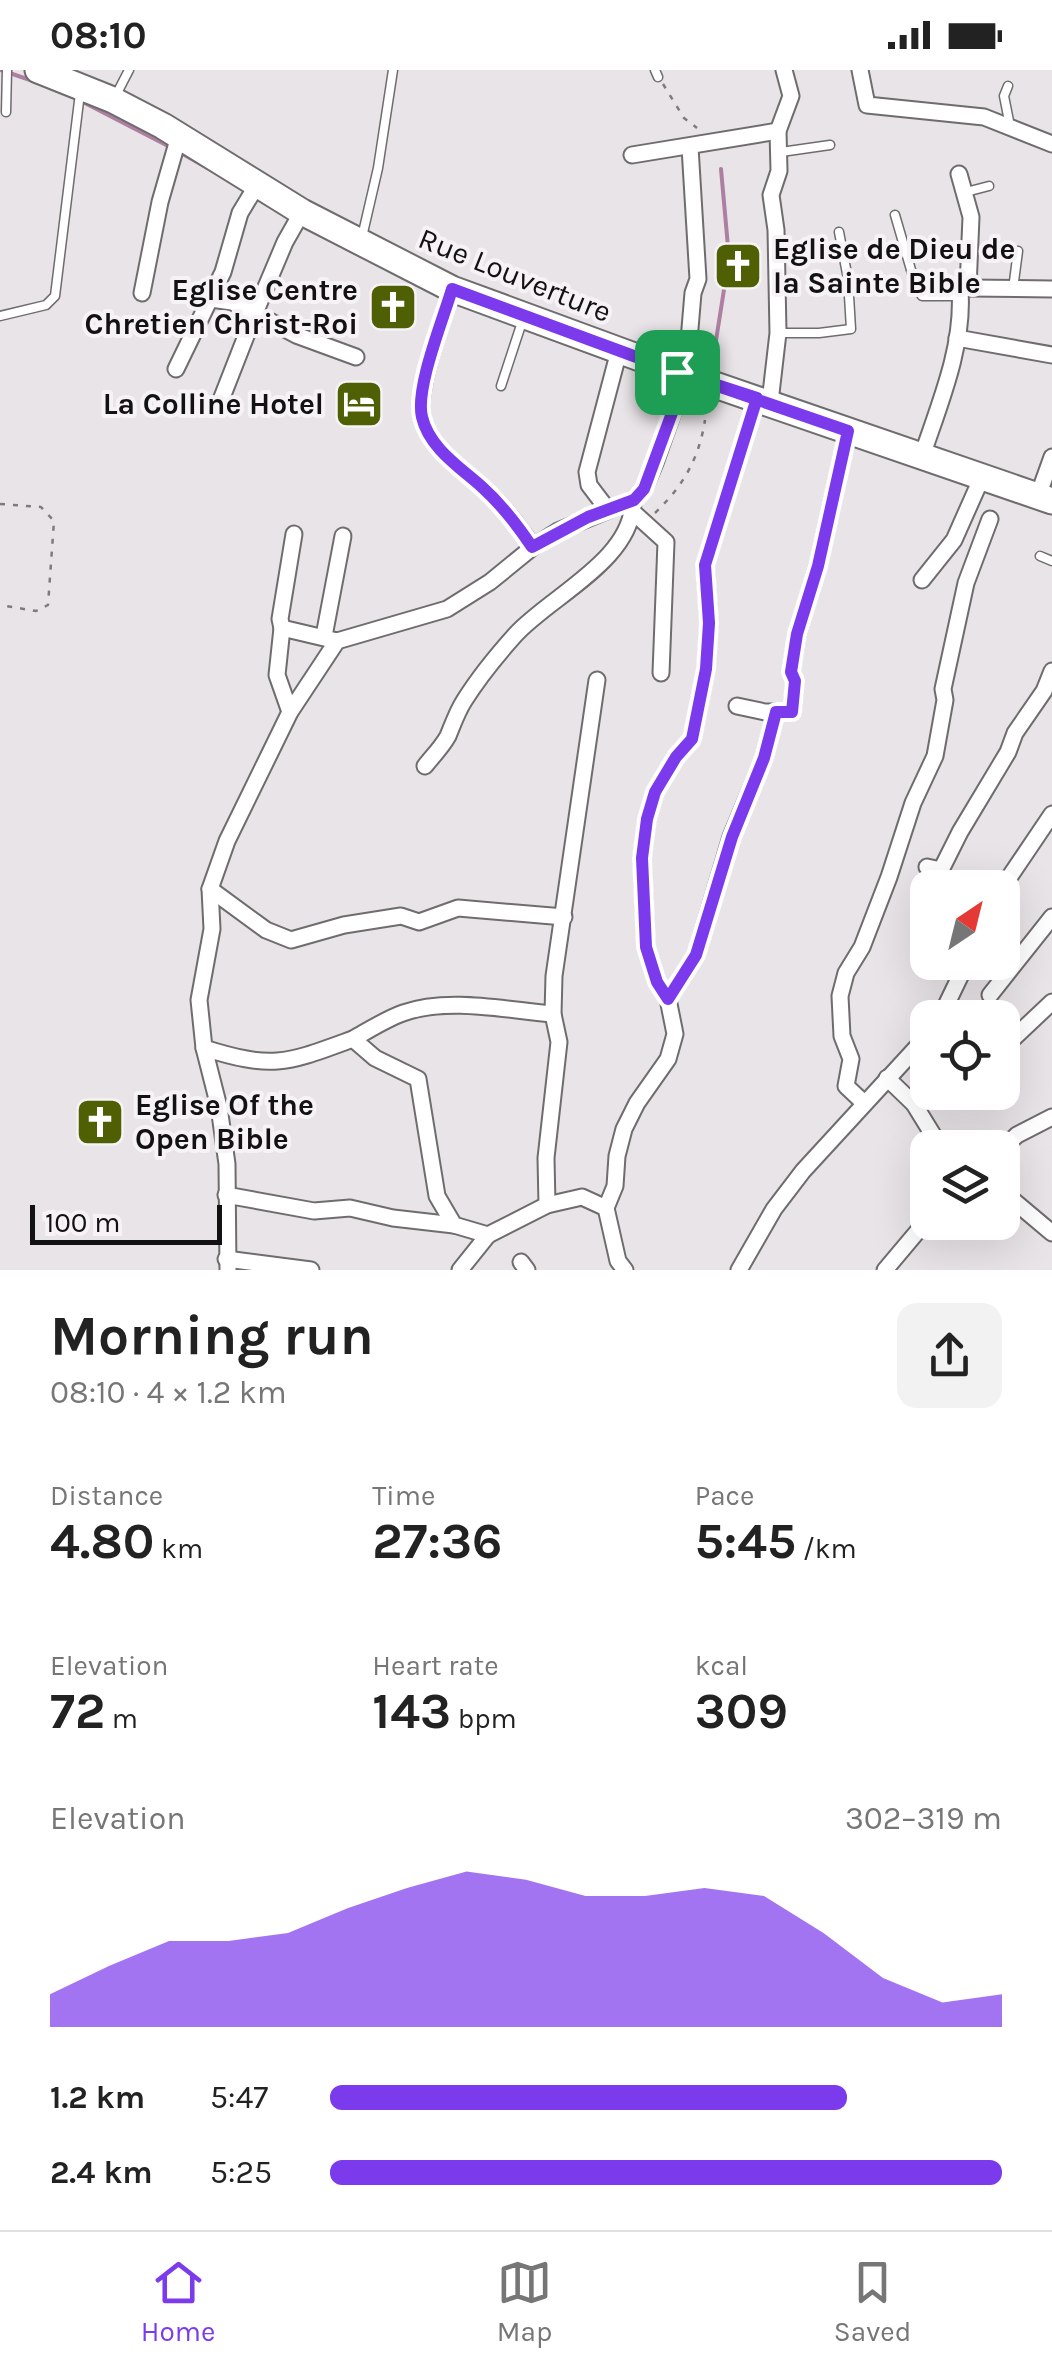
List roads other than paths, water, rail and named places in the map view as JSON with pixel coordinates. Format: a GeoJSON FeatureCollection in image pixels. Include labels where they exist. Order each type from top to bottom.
{"type":"FeatureCollection","features":[{"type":"Feature","properties":{"kind":"main road","name":"Rue Louverture"},"geometry":{"type":"LineString","coordinates":[[38,70],[79,94],[113,100],[177,145],[298,218],[360,244],[450,295],[616,359],[848,431],[1045,498]]}},
{"type":"Feature","properties":{"kind":"street"},"geometry":{"type":"LineString","coordinates":[[615,1267],[606,1208],[615,1186],[617,1156],[624,1130],[637,1103],[668,1059],[675,1034],[668,999],[657,982],[646,947],[642,858],[647,819],[655,792],[692,739],[706,669],[709,623],[705,565],[759,404],[778,333],[776,230],[771,196],[779,171],[778,132],[791,96],[784,70]]}},
{"type":"Feature","properties":{"kind":"street"},"geometry":{"type":"LineString","coordinates":[[860,70],[867,105],[970,115],[1052,144]]}},
{"type":"Feature","properties":{"kind":"street"},"geometry":{"type":"LineString","coordinates":[[632,155],[778,132]]}},
{"type":"Feature","properties":{"kind":"street"},"geometry":{"type":"LineString","coordinates":[[142,293],[160,202],[177,145]]}},
{"type":"Feature","properties":{"kind":"street"},"geometry":{"type":"LineString","coordinates":[[424,766],[447,738],[466,699],[497,656],[520,630],[584,581],[638,511],[682,380],[683,354],[688,352],[698,280],[690,147]]}},
{"type":"Feature","properties":{"kind":"street"},"geometry":{"type":"LineString","coordinates":[[922,456],[957,338],[964,292],[971,217],[959,174]]}},
{"type":"Feature","properties":{"kind":"street"},"geometry":{"type":"LineString","coordinates":[[176,369],[224,272],[240,213],[254,191]]}},
{"type":"Feature","properties":{"kind":"street"},"geometry":{"type":"LineString","coordinates":[[219,406],[298,218]]}},
{"type":"Feature","properties":{"kind":"street"},"geometry":{"type":"LineString","coordinates":[[964,292],[1052,290]]}},
{"type":"Feature","properties":{"kind":"street"},"geometry":{"type":"LineString","coordinates":[[450,295],[422,397],[422,417],[440,448],[493,499],[532,547]]}},
{"type":"Feature","properties":{"kind":"street"},"geometry":{"type":"LineString","coordinates":[[211,299],[232,302],[296,335],[356,357]]}},
{"type":"Feature","properties":{"kind":"street"},"geometry":{"type":"LineString","coordinates":[[957,338],[1052,355]]}},
{"type":"Feature","properties":{"kind":"street"},"geometry":{"type":"LineString","coordinates":[[608,510],[589,485],[587,472],[616,359]]}},
{"type":"Feature","properties":{"kind":"street"},"geometry":{"type":"LineString","coordinates":[[737,706],[792,712],[795,681],[791,672],[797,634],[818,566],[848,431]]}},
{"type":"Feature","properties":{"kind":"street"},"geometry":{"type":"LineString","coordinates":[[1045,498],[1052,457]]}},
{"type":"Feature","properties":{"kind":"street"},"geometry":{"type":"LineString","coordinates":[[922,580],[954,540],[982,477]]}},
{"type":"Feature","properties":{"kind":"street"},"geometry":{"type":"LineString","coordinates":[[282,628],[331,638],[447,608],[558,532],[608,510],[638,511],[666,542],[661,673]]}},
{"type":"Feature","properties":{"kind":"street"},"geometry":{"type":"LineString","coordinates":[[864,1103],[846,1086],[851,1059],[842,1036],[840,996],[846,973],[862,947],[889,877],[908,815],[935,756],[945,700],[943,690],[966,583],[990,519]]}},
{"type":"Feature","properties":{"kind":"street"},"geometry":{"type":"LineString","coordinates":[[290,712],[277,675],[280,619],[294,534]]}},
{"type":"Feature","properties":{"kind":"street"},"geometry":{"type":"LineString","coordinates":[[311,1270],[227,1264],[226,1164],[198,1000],[212,930],[210,889],[227,841],[331,638],[344,536]]}},
{"type":"Feature","properties":{"kind":"street"},"geometry":{"type":"LineString","coordinates":[[927,867],[941,870],[1015,733],[1044,691],[1052,670]]}},
{"type":"Feature","properties":{"kind":"street"},"geometry":{"type":"LineString","coordinates":[[547,1205],[546,1158],[559,1042],[553,1014],[554,976],[597,680]]}},
{"type":"Feature","properties":{"kind":"street"},"geometry":{"type":"LineString","coordinates":[[668,999],[696,955],[776,712]]}},
{"type":"Feature","properties":{"kind":"street"},"geometry":{"type":"LineString","coordinates":[[1014,870],[1052,814]]}},
{"type":"Feature","properties":{"kind":"street"},"geometry":{"type":"LineString","coordinates":[[210,889],[266,930],[291,940],[344,925],[401,916],[419,922],[458,908],[564,917]]}},
{"type":"Feature","properties":{"kind":"street"},"geometry":{"type":"LineString","coordinates":[[990,995],[1052,917]]}},
{"type":"Feature","properties":{"kind":"street"},"geometry":{"type":"LineString","coordinates":[[1020,1032],[1052,1002]]}},
{"type":"Feature","properties":{"kind":"street"},"geometry":{"type":"LineString","coordinates":[[204,1048],[238,1058],[278,1063],[353,1038],[402,1013],[480,1007],[553,1014]]}},
{"type":"Feature","properties":{"kind":"street"},"geometry":{"type":"LineString","coordinates":[[353,1038],[375,1058],[418,1079],[436,1196],[454,1225]]}},
{"type":"Feature","properties":{"kind":"street"},"geometry":{"type":"LineString","coordinates":[[739,1270],[774,1208],[910,1054]]}},
{"type":"Feature","properties":{"kind":"street"},"geometry":{"type":"LineString","coordinates":[[887,1078],[910,1100]]}},
{"type":"Feature","properties":{"kind":"street"},"geometry":{"type":"LineString","coordinates":[[1020,1133],[1052,1116]]}},
{"type":"Feature","properties":{"kind":"street"},"geometry":{"type":"LineString","coordinates":[[226,1195],[314,1211],[350,1208],[488,1234]]}},
{"type":"Feature","properties":{"kind":"street"},"geometry":{"type":"LineString","coordinates":[[460,1270],[488,1234],[547,1205],[582,1196],[606,1208]]}},
{"type":"Feature","properties":{"kind":"street"},"geometry":{"type":"LineString","coordinates":[[1020,1206],[1052,1232]]}},
{"type":"Feature","properties":{"kind":"street"},"geometry":{"type":"LineString","coordinates":[[885,1270],[910,1240]]}},
{"type":"Feature","properties":{"kind":"lane"},"geometry":{"type":"LineString","coordinates":[[6,112],[7,70]]}},
{"type":"Feature","properties":{"kind":"lane"},"geometry":{"type":"LineString","coordinates":[[113,100],[129,70]]}},
{"type":"Feature","properties":{"kind":"lane"},"geometry":{"type":"LineString","coordinates":[[360,244],[378,168],[394,71]]}},
{"type":"Feature","properties":{"kind":"lane"},"geometry":{"type":"LineString","coordinates":[[1008,86],[1004,96],[1010,126]]}},
{"type":"Feature","properties":{"kind":"lane"},"geometry":{"type":"LineString","coordinates":[[0,316],[46,304],[56,296],[79,94]]}},
{"type":"Feature","properties":{"kind":"lane"},"geometry":{"type":"LineString","coordinates":[[781,152],[830,145]]}},
{"type":"Feature","properties":{"kind":"lane"},"geometry":{"type":"LineString","coordinates":[[966,192],[989,186]]}},
{"type":"Feature","properties":{"kind":"lane"},"geometry":{"type":"LineString","coordinates":[[896,215],[922,296],[964,292]]}},
{"type":"Feature","properties":{"kind":"lane"},"geometry":{"type":"LineString","coordinates":[[778,333],[851,328],[848,279],[839,232]]}},
{"type":"Feature","properties":{"kind":"lane"},"geometry":{"type":"LineString","coordinates":[[1013,289],[1018,251]]}},
{"type":"Feature","properties":{"kind":"lane"},"geometry":{"type":"LineString","coordinates":[[501,386],[521,324]]}},
{"type":"Feature","properties":{"kind":"lane"},"geometry":{"type":"LineString","coordinates":[[1040,556],[1052,561]]}},
{"type":"Feature","properties":{"kind":"waterway"},"geometry":{"type":"LineString","coordinates":[[1,70],[33,81]]}},
{"type":"Feature","properties":{"kind":"waterway"},"geometry":{"type":"LineString","coordinates":[[79,100],[172,148]]}},
{"type":"Feature","properties":{"kind":"waterway"},"geometry":{"type":"LineString","coordinates":[[181,153],[211,170]]}},
{"type":"Feature","properties":{"kind":"waterway"},"geometry":{"type":"LineString","coordinates":[[711,372],[729,258],[721,169]]}},
{"type":"Feature","properties":{"kind":"waterway"},"geometry":{"type":"LineString","coordinates":[[345,248],[363,257]]}},
{"type":"Feature","properties":{"kind":"waterway"},"geometry":{"type":"LineString","coordinates":[[523,328],[612,361]]}},
{"type":"Feature","properties":{"kind":"place","name":"Eglise de Dieu de la Sainte Bible"},"geometry":{"type":"Point","coordinates":[738,266]}},
{"type":"Feature","properties":{"kind":"place","name":"Eglise Centre Chretien Christ-Roi"},"geometry":{"type":"Point","coordinates":[393,307]}},
{"type":"Feature","properties":{"kind":"place","name":"La Colline Hotel"},"geometry":{"type":"Point","coordinates":[359,404]}},
{"type":"Feature","properties":{"kind":"place","name":"Eglise Of the Open Bible"},"geometry":{"type":"Point","coordinates":[100,1122]}}]}
